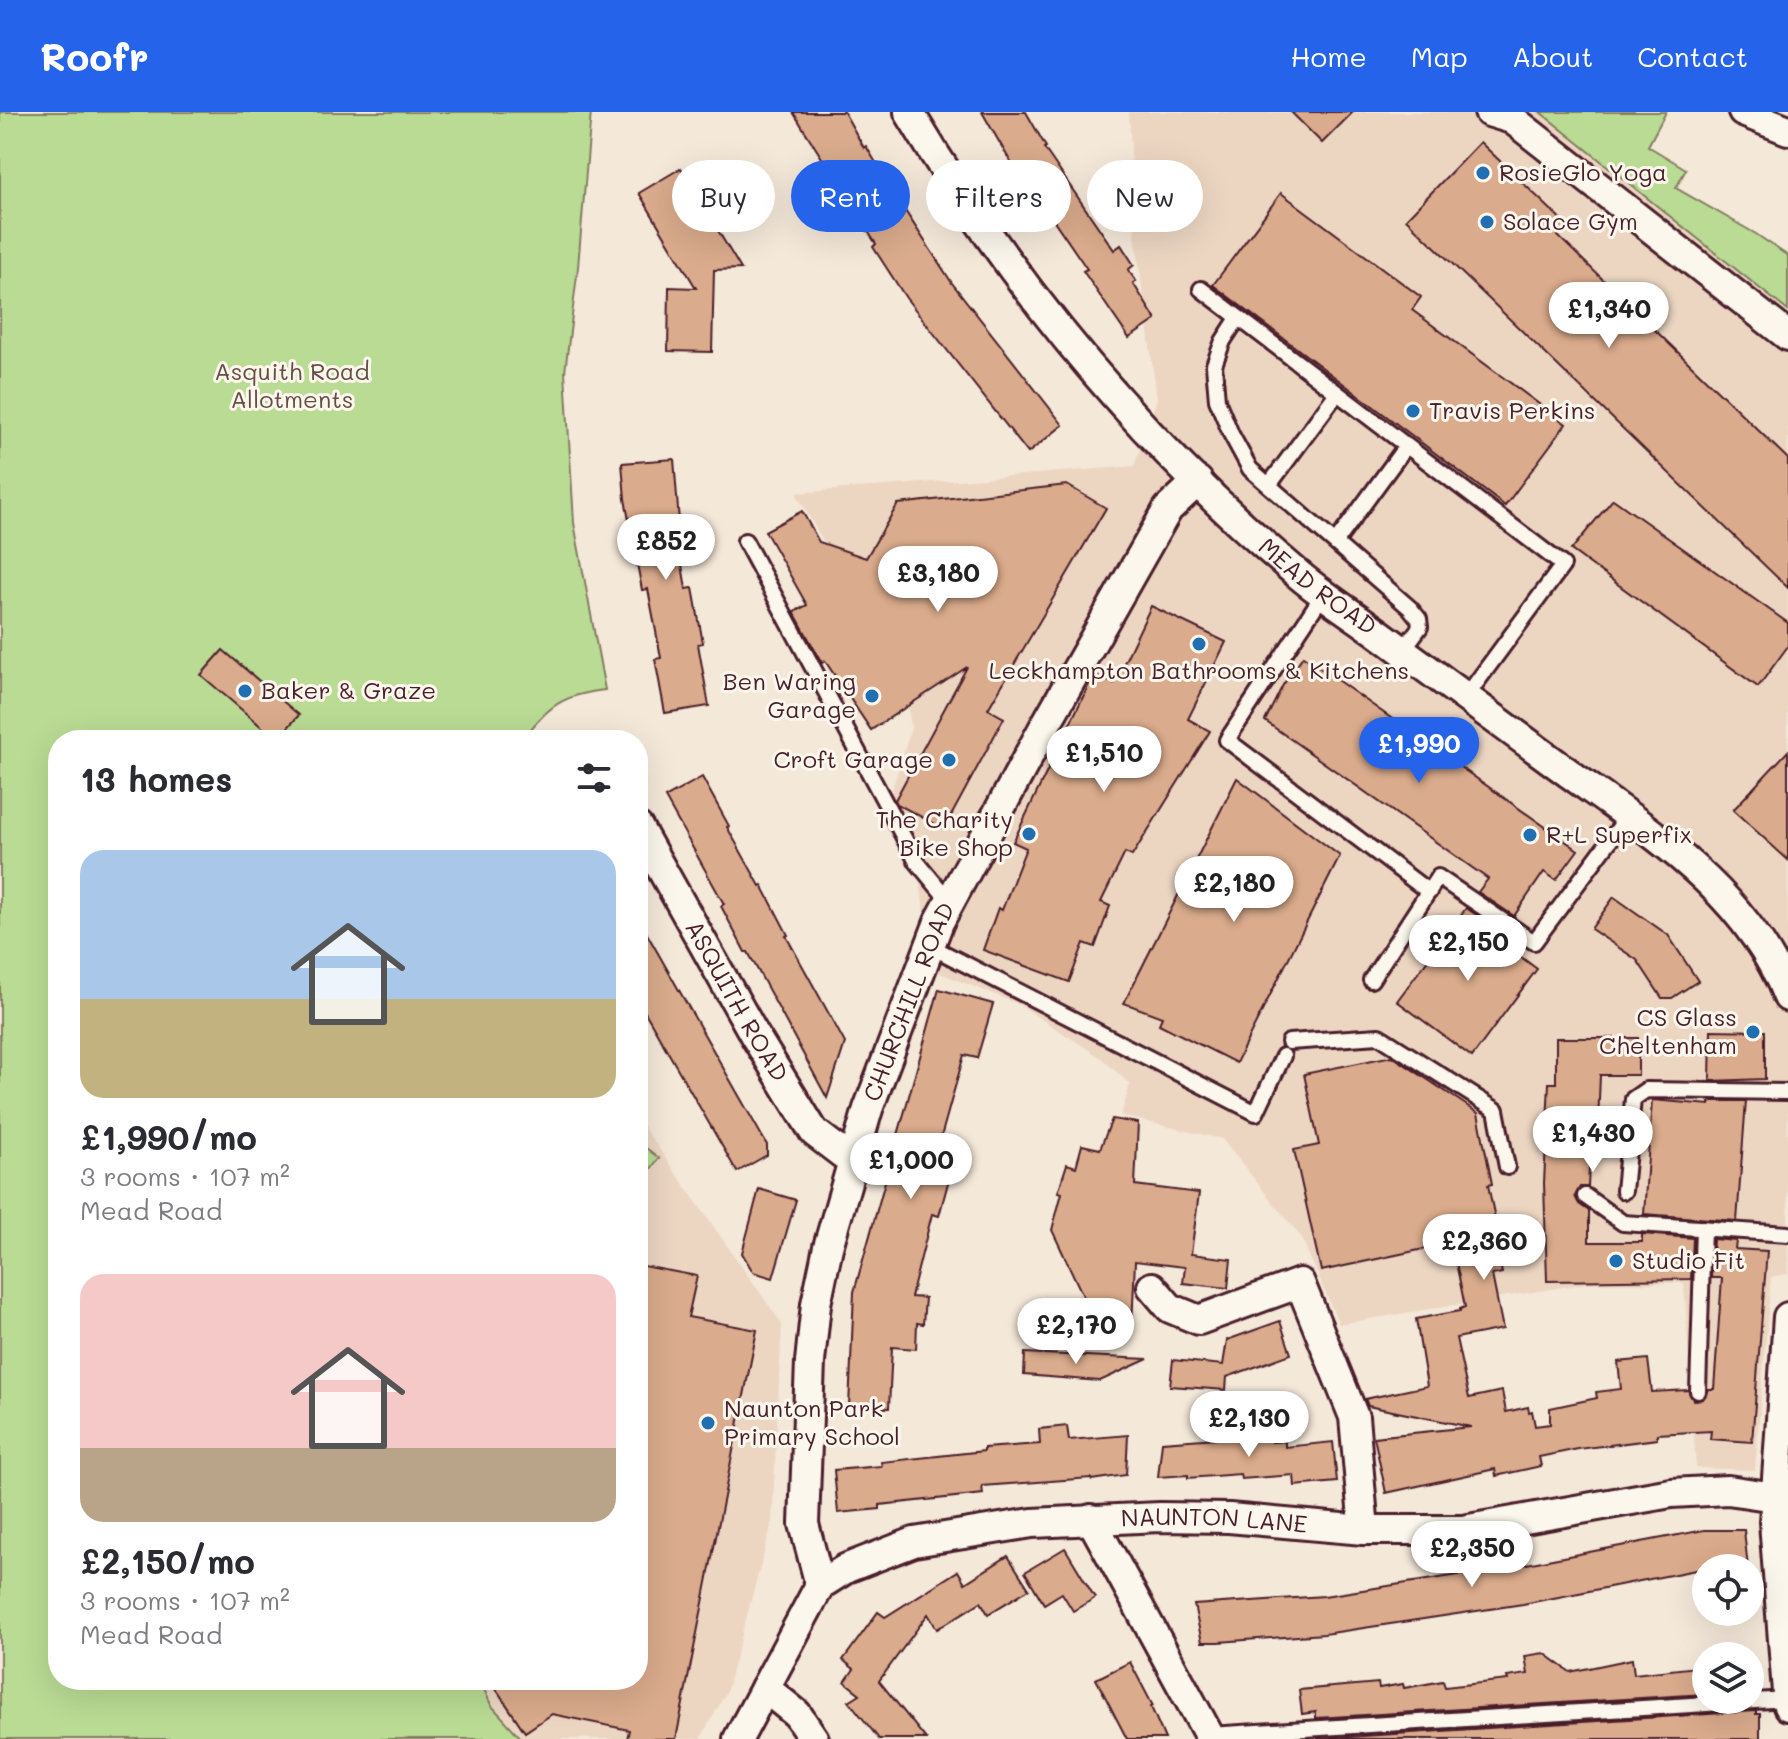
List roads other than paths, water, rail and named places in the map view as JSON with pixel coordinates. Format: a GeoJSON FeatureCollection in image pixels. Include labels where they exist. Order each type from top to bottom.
{"type":"FeatureCollection","features":[{"type":"Feature","properties":{"kind":"street","name":"MEAD ROAD"},"geometry":{"type":"LineString","coordinates":[[909,112],[980,223],[1072,349],[1198,481],[1301,577],[1628,816],[1705,876],[1729,901],[1767,953],[1788,997]]}},
{"type":"Feature","properties":{"kind":"street"},"geometry":{"type":"LineString","coordinates":[[1489,112],[1512,119],[1788,336]]}},
{"type":"Feature","properties":{"kind":"street"},"geometry":{"type":"LineString","coordinates":[[1743,112],[1788,130]]}},
{"type":"Feature","properties":{"kind":"street","name":"CHURCHILL ROAD"},"geometry":{"type":"LineString","coordinates":[[820,1585],[804,1524],[810,1362],[816,1304],[828,1247],[868,1109],[950,902],[1043,729],[1168,509],[1198,481]]}},
{"type":"Feature","properties":{"kind":"street","name":"ASQUITH ROAD"},"geometry":{"type":"LineString","coordinates":[[648,845],[755,1036],[814,1132],[852,1161]]}},
{"type":"Feature","properties":{"kind":"street"},"geometry":{"type":"LineString","coordinates":[[1152,1287],[1170,1308],[1199,1320],[1300,1283],[1354,1417],[1364,1530]]}},
{"type":"Feature","properties":{"kind":"street"},"geometry":{"type":"LineString","coordinates":[[1788,1317],[1781,1497],[1774,1522],[1788,1706]]}},
{"type":"Feature","properties":{"kind":"street","name":"NAUNTON LANE"},"geometry":{"type":"LineString","coordinates":[[820,1585],[847,1568],[914,1542],[1032,1523],[1091,1519],[1229,1518],[1364,1530],[1463,1530],[1671,1493],[1728,1490],[1781,1497]]}},
{"type":"Feature","properties":{"kind":"street"},"geometry":{"type":"LineString","coordinates":[[1091,1519],[1210,1737]]}},
{"type":"Feature","properties":{"kind":"street"},"geometry":{"type":"LineString","coordinates":[[738,1739],[820,1585]]}},
{"type":"Feature","properties":{"kind":"street"},"geometry":{"type":"LineString","coordinates":[[765,1688],[797,1714],[814,1739]]}},
{"type":"Feature","properties":{"kind":"lane"},"geometry":{"type":"LineString","coordinates":[[1201,289],[1563,565],[1465,698]]}},
{"type":"Feature","properties":{"kind":"lane"},"geometry":{"type":"LineString","coordinates":[[1238,318],[1223,341],[1214,365],[1217,400],[1231,434],[1250,469],[1399,596],[1419,619],[1420,627],[1402,651]]}},
{"type":"Feature","properties":{"kind":"lane"},"geometry":{"type":"LineString","coordinates":[[1269,485],[1337,393]]}},
{"type":"Feature","properties":{"kind":"lane"},"geometry":{"type":"LineString","coordinates":[[1336,542],[1406,446]]}},
{"type":"Feature","properties":{"kind":"lane"},"geometry":{"type":"LineString","coordinates":[[745,541],[917,862],[950,902]]}},
{"type":"Feature","properties":{"kind":"lane"},"geometry":{"type":"LineString","coordinates":[[1324,593],[1227,740],[1429,892]]}},
{"type":"Feature","properties":{"kind":"lane"},"geometry":{"type":"LineString","coordinates":[[1371,980],[1438,877],[1534,942],[1628,816]]}},
{"type":"Feature","properties":{"kind":"lane"},"geometry":{"type":"LineString","coordinates":[[930,946],[1256,1113],[1286,1049],[1379,1036],[1496,1110],[1507,1167]]}},
{"type":"Feature","properties":{"kind":"lane"},"geometry":{"type":"LineString","coordinates":[[1624,1191],[1633,1099],[1646,1090],[1788,1092]]}},
{"type":"Feature","properties":{"kind":"lane"},"geometry":{"type":"LineString","coordinates":[[1585,1196],[1623,1223],[1788,1234]]}},
{"type":"Feature","properties":{"kind":"lane"},"geometry":{"type":"LineString","coordinates":[[1698,1391],[1703,1228]]}},
{"type":"Feature","properties":{"kind":"lane"},"geometry":{"type":"LineString","coordinates":[[1210,1737],[1787,1699]]}},
{"type":"Feature","properties":{"kind":"place","name":"RosieGlo Yoga"},"geometry":{"type":"Point","coordinates":[1483,173]}},
{"type":"Feature","properties":{"kind":"place","name":"Solace Gym"},"geometry":{"type":"Point","coordinates":[1487,222]}},
{"type":"Feature","properties":{"kind":"place","name":"Travis Perkins"},"geometry":{"type":"Point","coordinates":[1413,411]}},
{"type":"Feature","properties":{"kind":"place","name":"Leckhampton Bathrooms & Kitchens"},"geometry":{"type":"Point","coordinates":[1199,644]}},
{"type":"Feature","properties":{"kind":"place","name":"Baker & Graze"},"geometry":{"type":"Point","coordinates":[245,691]}},
{"type":"Feature","properties":{"kind":"place","name":"Ben Waring Garage"},"geometry":{"type":"Point","coordinates":[872,696]}},
{"type":"Feature","properties":{"kind":"place","name":"Croft Garage"},"geometry":{"type":"Point","coordinates":[949,760]}},
{"type":"Feature","properties":{"kind":"place","name":"The Charity Bike Shop"},"geometry":{"type":"Point","coordinates":[1029,834]}},
{"type":"Feature","properties":{"kind":"place","name":"R+L Superfix"},"geometry":{"type":"Point","coordinates":[1530,835]}},
{"type":"Feature","properties":{"kind":"place","name":"CS Glass Cheltenham"},"geometry":{"type":"Point","coordinates":[1753,1032]}},
{"type":"Feature","properties":{"kind":"place","name":"Studio Fit"},"geometry":{"type":"Point","coordinates":[1616,1261]}},
{"type":"Feature","properties":{"kind":"place","name":"Naunton Park Primary School"},"geometry":{"type":"Point","coordinates":[708,1423]}},
{"type":"Feature","properties":{"kind":"park label","name":"Asquith Road Allotments"},"geometry":{"type":"Point","coordinates":[292,386]}}]}
